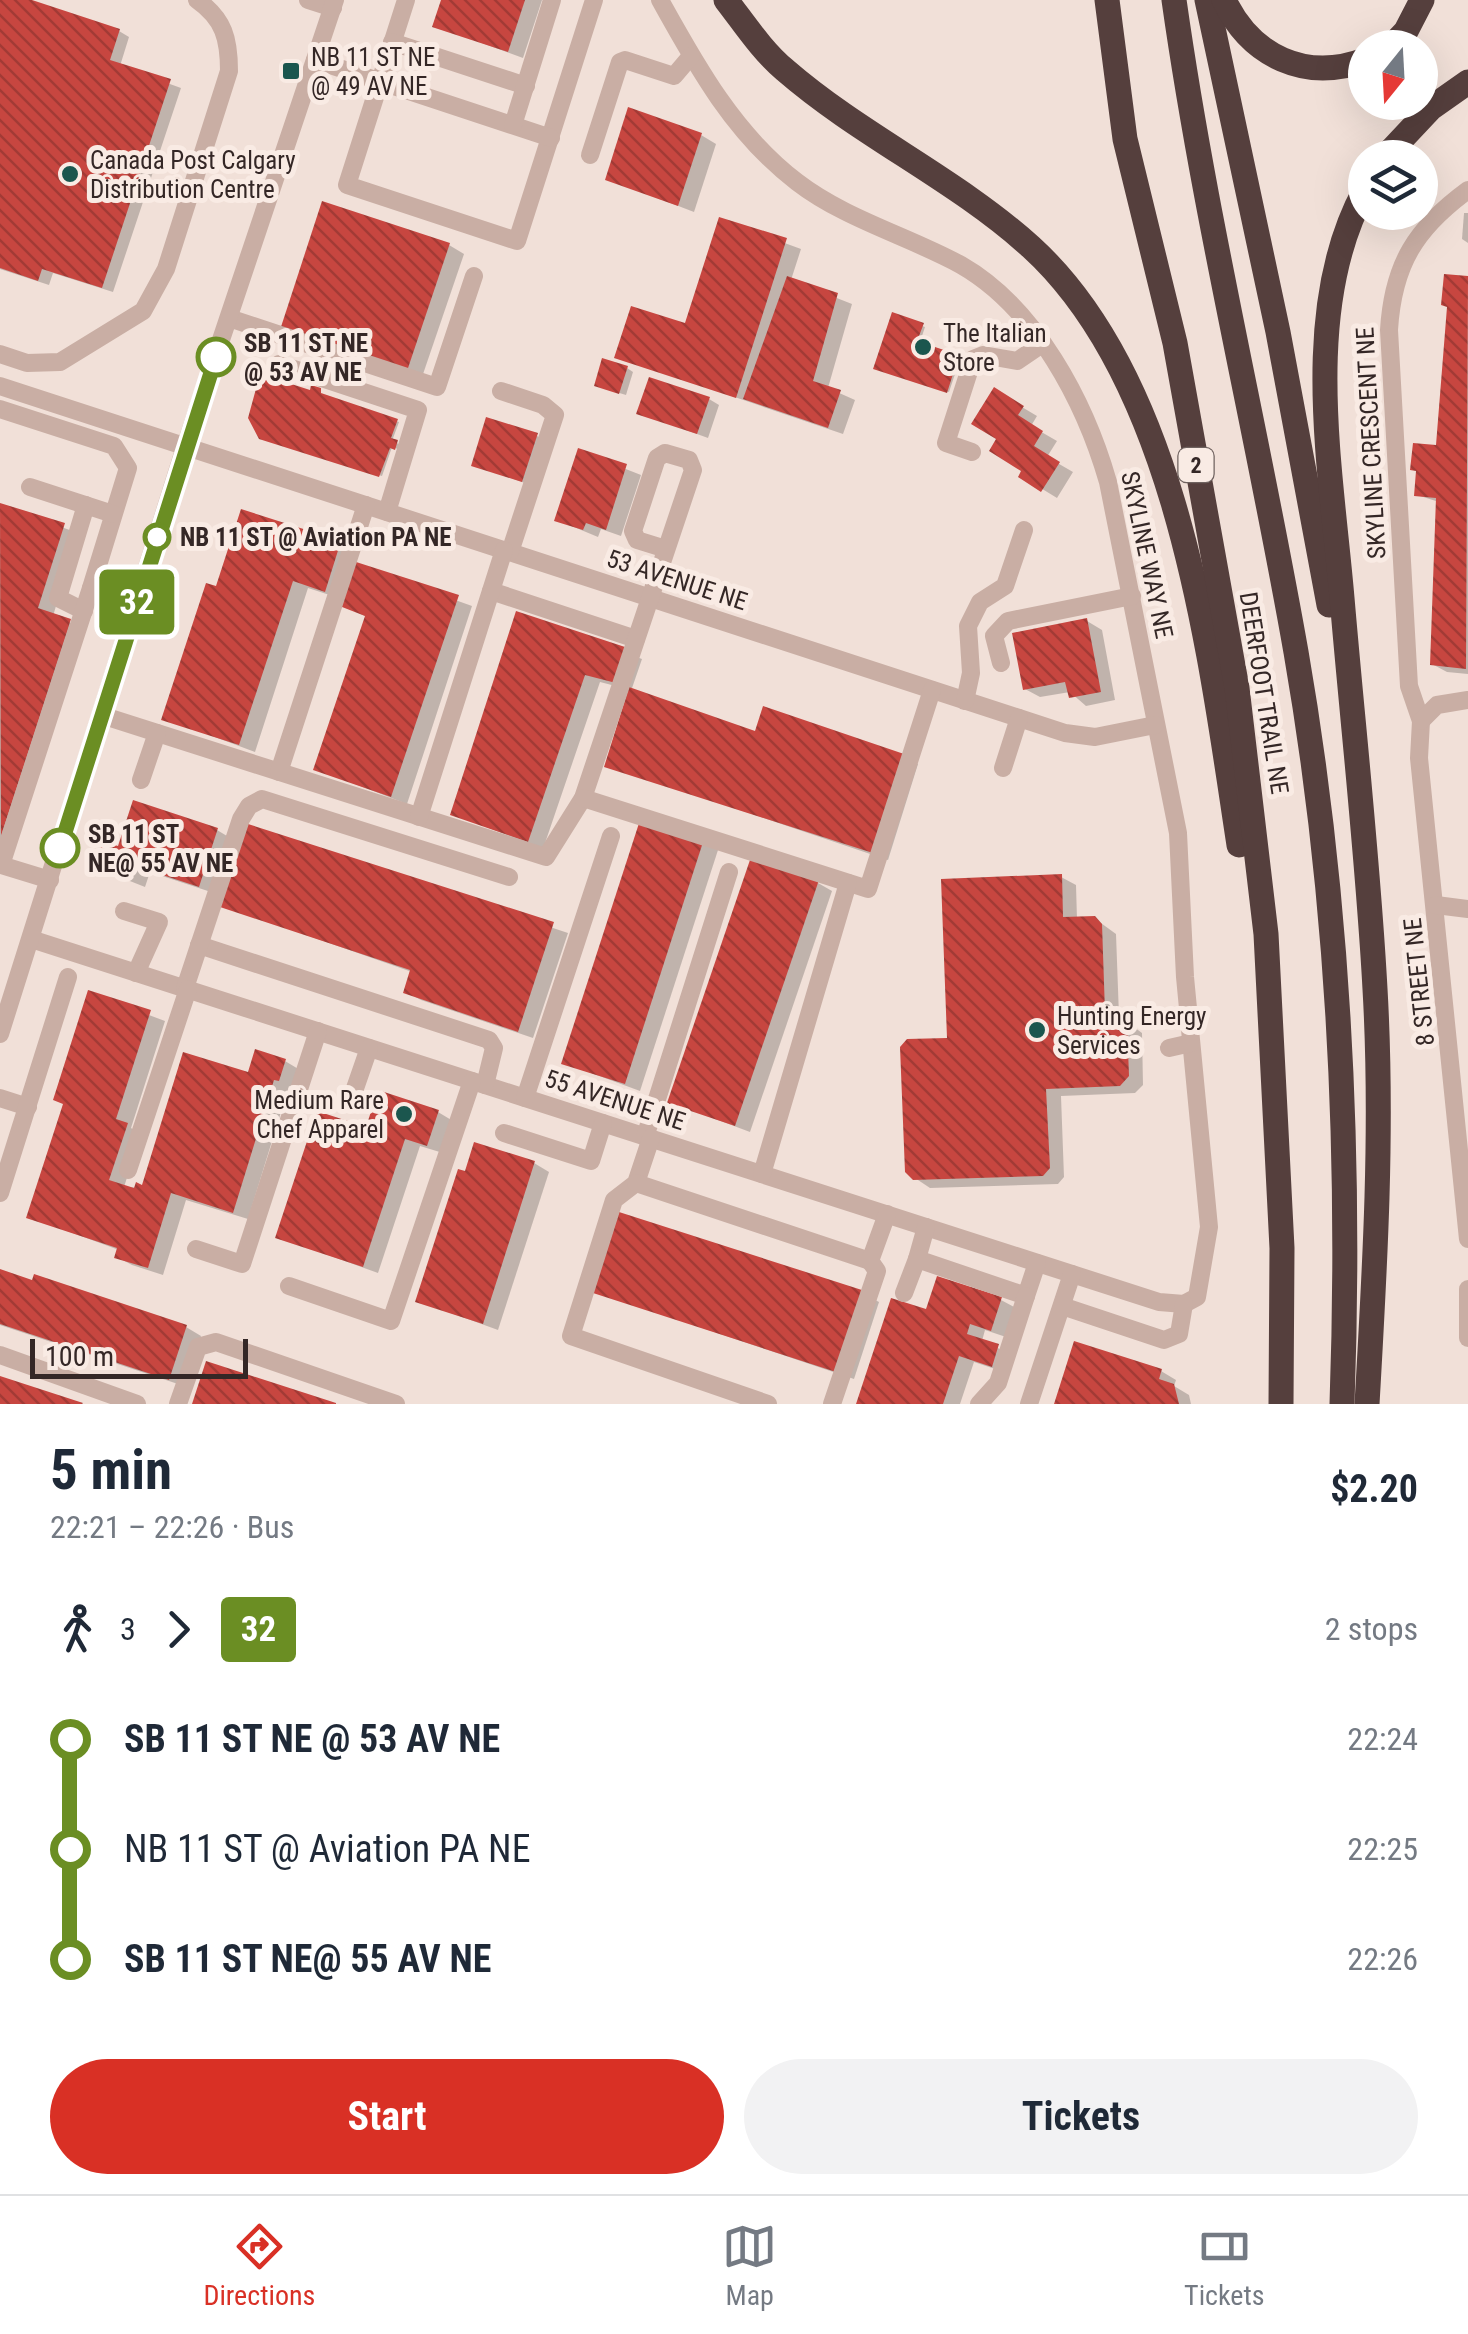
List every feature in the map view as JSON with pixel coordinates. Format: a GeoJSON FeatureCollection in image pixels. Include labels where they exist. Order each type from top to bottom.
{"type":"FeatureCollection","features":[{"type":"Feature","properties":{"kind":"highway"},"geometry":{"type":"LineString","coordinates":[[726,0],[784,69],[1029,246],[1090,314],[1148,430],[1191,576],[1240,852],[1266,934]]}},
{"type":"Feature","properties":{"kind":"highway"},"geometry":{"type":"LineString","coordinates":[[746,0],[782,52],[824,98]]}},
{"type":"Feature","properties":{"kind":"highway","name":"DEERFOOT TRAIL NE"},"geometry":{"type":"LineString","coordinates":[[1107,0],[1126,139],[1175,343],[1237,688],[1266,934],[1282,1248],[1281,1404]]}},
{"type":"Feature","properties":{"kind":"highway","name":"DEERFOOT TRAIL NE"},"geometry":{"type":"LineString","coordinates":[[1174,0],[1296,656],[1318,820],[1343,1132],[1346,1278],[1342,1404]]}},
{"type":"Feature","properties":{"kind":"highway"},"geometry":{"type":"LineString","coordinates":[[1207,0],[1278,332],[1339,658],[1375,987]]}},
{"type":"Feature","properties":{"kind":"highway"},"geometry":{"type":"LineString","coordinates":[[1224,0],[1239,27],[1281,60],[1314,70],[1348,63]]}},
{"type":"Feature","properties":{"kind":"highway"},"geometry":{"type":"LineString","coordinates":[[1407,30],[1422,0]]}},
{"type":"Feature","properties":{"kind":"highway"},"geometry":{"type":"LineString","coordinates":[[1401,140],[1431,108],[1468,82]]}},
{"type":"Feature","properties":{"kind":"highway"},"geometry":{"type":"LineString","coordinates":[[1349,230],[1336,262],[1326,334],[1336,529],[1375,987],[1379,1148],[1366,1404]]}},
{"type":"Feature","properties":{"kind":"street"},"geometry":{"type":"LineString","coordinates":[[0,354],[27,363],[60,362],[76,355],[143,311],[166,270],[229,72],[230,43],[217,14],[197,0]]}},
{"type":"Feature","properties":{"kind":"street"},"geometry":{"type":"LineString","coordinates":[[0,1034],[186,447],[334,4],[308,0]]}},
{"type":"Feature","properties":{"kind":"street"},"geometry":{"type":"LineString","coordinates":[[406,0],[347,185],[517,241],[594,0]]}},
{"type":"Feature","properties":{"kind":"street"},"geometry":{"type":"LineString","coordinates":[[513,126],[552,0]]}},
{"type":"Feature","properties":{"kind":"street","name":"SKYLINE WAY NE"},"geometry":{"type":"LineString","coordinates":[[660,0],[717,98],[781,170],[822,198],[981,278],[1016,310],[1042,344],[1102,462],[1178,833],[1191,1043],[1209,1228],[1198,1297],[1184,1304]]}},
{"type":"Feature","properties":{"kind":"street"},"geometry":{"type":"LineString","coordinates":[[392,42],[526,86]]}},
{"type":"Feature","properties":{"kind":"street"},"geometry":{"type":"LineString","coordinates":[[590,155],[620,62],[625,60],[674,76],[691,56]]}},
{"type":"Feature","properties":{"kind":"street"},"geometry":{"type":"LineString","coordinates":[[315,60],[550,138]]}},
{"type":"Feature","properties":{"kind":"street","name":"SKYLINE CRESCENT NE"},"geometry":{"type":"LineString","coordinates":[[1421,721],[1410,686],[1389,330],[1391,298],[1406,254],[1432,216],[1468,190]]}},
{"type":"Feature","properties":{"kind":"street"},"geometry":{"type":"LineString","coordinates":[[229,318],[437,388],[474,276]]}},
{"type":"Feature","properties":{"kind":"street"},"geometry":{"type":"LineString","coordinates":[[972,452],[946,443],[974,359],[982,354],[1016,361],[1042,344]]}},
{"type":"Feature","properties":{"kind":"street"},"geometry":{"type":"LineString","coordinates":[[278,364],[418,410],[387,512]]}},
{"type":"Feature","properties":{"kind":"street","name":"53 AVENUE NE"},"geometry":{"type":"LineString","coordinates":[[0,386],[1019,718],[1094,736],[1156,725]]}},
{"type":"Feature","properties":{"kind":"street"},"geometry":{"type":"LineString","coordinates":[[419,816],[491,590],[555,416],[543,405],[501,391]]}},
{"type":"Feature","properties":{"kind":"street"},"geometry":{"type":"LineString","coordinates":[[0,410],[114,446],[128,468],[1,864],[50,880]]}},
{"type":"Feature","properties":{"kind":"street"},"geometry":{"type":"LineString","coordinates":[[101,715],[546,858],[583,798],[693,470],[689,460],[665,453],[657,458],[633,531],[637,540],[666,549]]}},
{"type":"Feature","properties":{"kind":"street"},"geometry":{"type":"LineString","coordinates":[[30,487],[114,514]]}},
{"type":"Feature","properties":{"kind":"street"},"geometry":{"type":"LineString","coordinates":[[279,772],[366,505]]}},
{"type":"Feature","properties":{"kind":"street"},"geometry":{"type":"LineString","coordinates":[[84,611],[58,598],[86,506]]}},
{"type":"Feature","properties":{"kind":"street"},"geometry":{"type":"LineString","coordinates":[[966,701],[971,673],[968,626],[980,602],[1005,586],[1024,530]]}},
{"type":"Feature","properties":{"kind":"street"},"geometry":{"type":"LineString","coordinates":[[92,588],[136,602]]}},
{"type":"Feature","properties":{"kind":"street"},"geometry":{"type":"LineString","coordinates":[[491,590],[636,639]]}},
{"type":"Feature","properties":{"kind":"street"},"geometry":{"type":"LineString","coordinates":[[1000,663],[994,636],[1008,621],[1132,596]]}},
{"type":"Feature","properties":{"kind":"street"},"geometry":{"type":"LineString","coordinates":[[583,798],[868,889],[932,690]]}},
{"type":"Feature","properties":{"kind":"street"},"geometry":{"type":"LineString","coordinates":[[1421,721],[1438,705],[1468,700]]}},
{"type":"Feature","properties":{"kind":"street"},"geometry":{"type":"LineString","coordinates":[[1003,768],[1019,718]]}},
{"type":"Feature","properties":{"kind":"street","name":"8 STREET NE"},"geometry":{"type":"LineString","coordinates":[[1421,721],[1419,758],[1462,1091],[1468,1239]]}},
{"type":"Feature","properties":{"kind":"street"},"geometry":{"type":"LineString","coordinates":[[141,780],[157,732]]}},
{"type":"Feature","properties":{"kind":"street"},"geometry":{"type":"LineString","coordinates":[[128,1170],[199,945],[241,819],[249,806],[262,798],[509,877]]}},
{"type":"Feature","properties":{"kind":"street"},"geometry":{"type":"LineString","coordinates":[[525,1098],[612,836]]}},
{"type":"Feature","properties":{"kind":"street"},"geometry":{"type":"LineString","coordinates":[[729,872],[636,1184],[614,1200],[571,1336],[768,1404]]}},
{"type":"Feature","properties":{"kind":"street"},"geometry":{"type":"LineString","coordinates":[[762,1174],[848,883]]}},
{"type":"Feature","properties":{"kind":"street"},"geometry":{"type":"LineString","coordinates":[[1436,905],[1468,909]]}},
{"type":"Feature","properties":{"kind":"street"},"geometry":{"type":"LineString","coordinates":[[124,911],[159,922],[136,973]]}},
{"type":"Feature","properties":{"kind":"street","name":"55 AVENUE NE"},"geometry":{"type":"LineString","coordinates":[[32,939],[1159,1302],[1184,1304]]}},
{"type":"Feature","properties":{"kind":"street"},"geometry":{"type":"LineString","coordinates":[[199,945],[489,1040],[494,1058],[478,1083],[391,1321],[289,1286]]}},
{"type":"Feature","properties":{"kind":"street"},"geometry":{"type":"LineString","coordinates":[[0,1193],[68,977]]}},
{"type":"Feature","properties":{"kind":"street"},"geometry":{"type":"LineString","coordinates":[[196,1249],[242,1264],[318,1031]]}},
{"type":"Feature","properties":{"kind":"street"},"geometry":{"type":"LineString","coordinates":[[1169,1048],[1191,1043]]}},
{"type":"Feature","properties":{"kind":"street"},"geometry":{"type":"LineString","coordinates":[[352,1097],[369,1048]]}},
{"type":"Feature","properties":{"kind":"street"},"geometry":{"type":"LineString","coordinates":[[0,1098],[28,1107]]}},
{"type":"Feature","properties":{"kind":"street"},"geometry":{"type":"LineString","coordinates":[[504,1132],[591,1161],[603,1123]]}},
{"type":"Feature","properties":{"kind":"street"},"geometry":{"type":"LineString","coordinates":[[636,1184],[870,1261],[877,1271],[832,1404]]}},
{"type":"Feature","properties":{"kind":"street"},"geometry":{"type":"LineString","coordinates":[[870,1261],[887,1214]]}},
{"type":"Feature","properties":{"kind":"street"},"geometry":{"type":"LineString","coordinates":[[904,1293],[926,1227]]}},
{"type":"Feature","properties":{"kind":"street"},"geometry":{"type":"LineString","coordinates":[[917,1259],[1026,1296]]}},
{"type":"Feature","properties":{"kind":"street"},"geometry":{"type":"LineString","coordinates":[[979,1404],[998,1383],[1037,1263]]}},
{"type":"Feature","properties":{"kind":"street"},"geometry":{"type":"LineString","coordinates":[[1030,1404],[1072,1274]]}},
{"type":"Feature","properties":{"kind":"street"},"geometry":{"type":"LineString","coordinates":[[1468,1289],[1468,1338]]}},
{"type":"Feature","properties":{"kind":"street"},"geometry":{"type":"LineString","coordinates":[[1062,1306],[1164,1340],[1179,1334],[1184,1304]]}},
{"type":"Feature","properties":{"kind":"street"},"geometry":{"type":"LineString","coordinates":[[178,1404],[198,1347],[216,1342],[396,1404]]}},
{"type":"Feature","properties":{"kind":"street"},"geometry":{"type":"LineString","coordinates":[[0,1355],[137,1404]]}},
{"type":"Feature","properties":{"kind":"building","name":"Canada Post Calgary Distribution Centre"},"geometry":{"type":"Polygon","coordinates":[[[0,0],[32,0],[120,29],[110,60],[171,79],[102,288],[42,269],[38,281],[0,268],[0,0]]]}},
{"type":"Feature","properties":{"kind":"building"},"geometry":{"type":"Polygon","coordinates":[[[441,0],[525,0],[508,52],[432,27],[441,0]]]}},
{"type":"Feature","properties":{"kind":"building"},"geometry":{"type":"Polygon","coordinates":[[[628,107],[702,133],[678,206],[605,180],[628,107]]]}},
{"type":"Feature","properties":{"kind":"building"},"geometry":{"type":"Polygon","coordinates":[[[322,201],[450,243],[406,374],[279,333],[322,201]]]}},
{"type":"Feature","properties":{"kind":"building"},"geometry":{"type":"Polygon","coordinates":[[[719,217],[787,238],[736,398],[614,358],[631,306],[685,323],[719,217]]]}},
{"type":"Feature","properties":{"kind":"building"},"geometry":{"type":"Polygon","coordinates":[[[1444,274],[1468,276],[1466,669],[1430,665],[1436,498],[1414,496],[1416,471],[1410,470],[1413,443],[1436,445],[1447,307],[1441,305],[1444,274]]]}},
{"type":"Feature","properties":{"kind":"building"},"geometry":{"type":"Polygon","coordinates":[[[787,276],[838,293],[813,381],[841,390],[828,428],[743,399],[787,276]]]}},
{"type":"Feature","properties":{"kind":"building"},"geometry":{"type":"Polygon","coordinates":[[[892,312],[924,323],[919,336],[928,339],[926,344],[959,355],[947,393],[873,369],[892,312]]]}},
{"type":"Feature","properties":{"kind":"building"},"geometry":{"type":"Polygon","coordinates":[[[602,358],[628,366],[619,394],[594,386],[602,358]]]}},
{"type":"Feature","properties":{"kind":"building"},"geometry":{"type":"Polygon","coordinates":[[[260,374],[310,390],[311,385],[321,388],[321,393],[398,419],[391,438],[398,440],[395,450],[390,448],[379,477],[259,439],[248,418],[260,374]]]}},
{"type":"Feature","properties":{"kind":"building"},"geometry":{"type":"Polygon","coordinates":[[[649,377],[710,397],[697,434],[636,414],[649,377]]]}},
{"type":"Feature","properties":{"kind":"building"},"geometry":{"type":"Polygon","coordinates":[[[994,387],[1024,406],[1018,415],[1043,431],[1034,446],[1060,462],[1041,492],[1018,477],[1021,471],[989,451],[996,439],[971,424],[994,387]]]}},
{"type":"Feature","properties":{"kind":"building"},"geometry":{"type":"Polygon","coordinates":[[[486,417],[538,433],[522,482],[471,466],[486,417]]]}},
{"type":"Feature","properties":{"kind":"building"},"geometry":{"type":"Polygon","coordinates":[[[578,448],[627,464],[606,530],[586,523],[583,530],[554,521],[578,448]]]}},
{"type":"Feature","properties":{"kind":"building"},"geometry":{"type":"Polygon","coordinates":[[[0,503],[65,523],[38,608],[71,619],[1,836],[0,503]]]}},
{"type":"Feature","properties":{"kind":"building"},"geometry":{"type":"Polygon","coordinates":[[[241,509],[341,541],[325,592],[293,581],[239,745],[161,720],[206,583],[216,586],[241,509]]]}},
{"type":"Feature","properties":{"kind":"building"},"geometry":{"type":"Polygon","coordinates":[[[353,561],[459,595],[391,797],[313,770],[365,616],[337,605],[353,561]]]}},
{"type":"Feature","properties":{"kind":"building"},"geometry":{"type":"Polygon","coordinates":[[[516,611],[628,648],[616,683],[585,675],[528,842],[450,815],[516,611]]]}},
{"type":"Feature","properties":{"kind":"building"},"geometry":{"type":"Polygon","coordinates":[[[1087,618],[1101,692],[1069,698],[1065,682],[1023,690],[1012,633],[1087,618]]]}},
{"type":"Feature","properties":{"kind":"building"},"geometry":{"type":"Polygon","coordinates":[[[629,687],[755,731],[763,706],[904,754],[873,853],[604,767],[629,687]]]}},
{"type":"Feature","properties":{"kind":"building"},"geometry":{"type":"Polygon","coordinates":[[[133,800],[218,828],[199,887],[135,866],[129,881],[94,869],[103,841],[118,846],[133,800]]]}},
{"type":"Feature","properties":{"kind":"building"},"geometry":{"type":"Polygon","coordinates":[[[641,817],[704,839],[625,1084],[561,1064],[641,817]]]}},
{"type":"Feature","properties":{"kind":"building"},"geometry":{"type":"Polygon","coordinates":[[[248,824],[554,922],[518,1032],[403,993],[410,970],[220,907],[248,824]]]}},
{"type":"Feature","properties":{"kind":"building"},"geometry":{"type":"Polygon","coordinates":[[[751,857],[819,880],[735,1126],[667,1103],[751,857]]]}},
{"type":"Feature","properties":{"kind":"building","name":"Hunting Energy Services"},"geometry":{"type":"Polygon","coordinates":[[[1062,874],[1063,917],[1095,916],[1102,924],[1105,1012],[1116,1012],[1127,1022],[1129,1076],[1120,1086],[1046,1089],[1050,1168],[1043,1176],[913,1180],[905,1172],[900,1047],[907,1039],[947,1038],[941,879],[1062,874]]]}},
{"type":"Feature","properties":{"kind":"building"},"geometry":{"type":"Polygon","coordinates":[[[88,990],[151,1010],[116,1119],[128,1123],[109,1180],[134,1188],[136,1182],[142,1185],[183,1052],[248,1072],[255,1049],[286,1059],[279,1081],[274,1080],[233,1213],[171,1193],[148,1268],[114,1258],[117,1248],[26,1218],[63,1104],[53,1100],[88,990]]]}},
{"type":"Feature","properties":{"kind":"building"},"geometry":{"type":"Polygon","coordinates":[[[378,1090],[439,1110],[427,1146],[405,1139],[363,1267],[275,1238],[317,1111],[366,1127],[378,1090]]]}},
{"type":"Feature","properties":{"kind":"building"},"geometry":{"type":"Polygon","coordinates":[[[474,1142],[535,1161],[483,1324],[415,1302],[458,1169],[465,1171],[474,1142]]]}},
{"type":"Feature","properties":{"kind":"building"},"geometry":{"type":"Polygon","coordinates":[[[619,1212],[865,1291],[839,1373],[593,1293],[619,1212]]]}},
{"type":"Feature","properties":{"kind":"building"},"geometry":{"type":"Polygon","coordinates":[[[0,1269],[32,1280],[34,1274],[187,1325],[169,1380],[0,1324],[0,1269]]]}},
{"type":"Feature","properties":{"kind":"building"},"geometry":{"type":"Polygon","coordinates":[[[937,1276],[1002,1297],[991,1331],[970,1324],[967,1334],[999,1344],[992,1367],[959,1356],[943,1404],[856,1404],[891,1298],[926,1309],[937,1276]]]}},
{"type":"Feature","properties":{"kind":"building"},"geometry":{"type":"Polygon","coordinates":[[[1074,1341],[1162,1369],[1159,1379],[1174,1384],[1179,1404],[1054,1404],[1074,1341]]]}},
{"type":"Feature","properties":{"kind":"building"},"geometry":{"type":"Polygon","coordinates":[[[206,1361],[336,1403],[336,1404],[192,1404],[206,1361]]]}},
{"type":"Feature","properties":{"kind":"building"},"geometry":{"type":"Polygon","coordinates":[[[0,1376],[83,1403],[0,1404],[0,1376]]]}},
{"type":"Feature","properties":{"kind":"bus line","name":"32"},"geometry":{"type":"LineString","coordinates":[[60,848],[216,357]]}},
{"type":"Feature","properties":{"kind":"place","name":"NB 11 ST NE @ 49 AV NE"},"geometry":{"type":"Point","coordinates":[291,71]}},
{"type":"Feature","properties":{"kind":"place","name":"Canada Post Calgary Distribution Centre"},"geometry":{"type":"Point","coordinates":[70,174]}},
{"type":"Feature","properties":{"kind":"place","name":"The Italian Store"},"geometry":{"type":"Point","coordinates":[923,347]}},
{"type":"Feature","properties":{"kind":"place","name":"SB 11 ST NE @ 53 AV NE"},"geometry":{"type":"Point","coordinates":[216,357]}},
{"type":"Feature","properties":{"kind":"place","name":"NB 11 ST @ Aviation PA NE"},"geometry":{"type":"Point","coordinates":[157,537]}},
{"type":"Feature","properties":{"kind":"place","name":"SB 11 ST NE@ 55 AV NE"},"geometry":{"type":"Point","coordinates":[60,848]}},
{"type":"Feature","properties":{"kind":"place","name":"Hunting Energy Services"},"geometry":{"type":"Point","coordinates":[1037,1030]}},
{"type":"Feature","properties":{"kind":"place","name":"Medium Rare Chef Apparel"},"geometry":{"type":"Point","coordinates":[404,1114]}}]}
